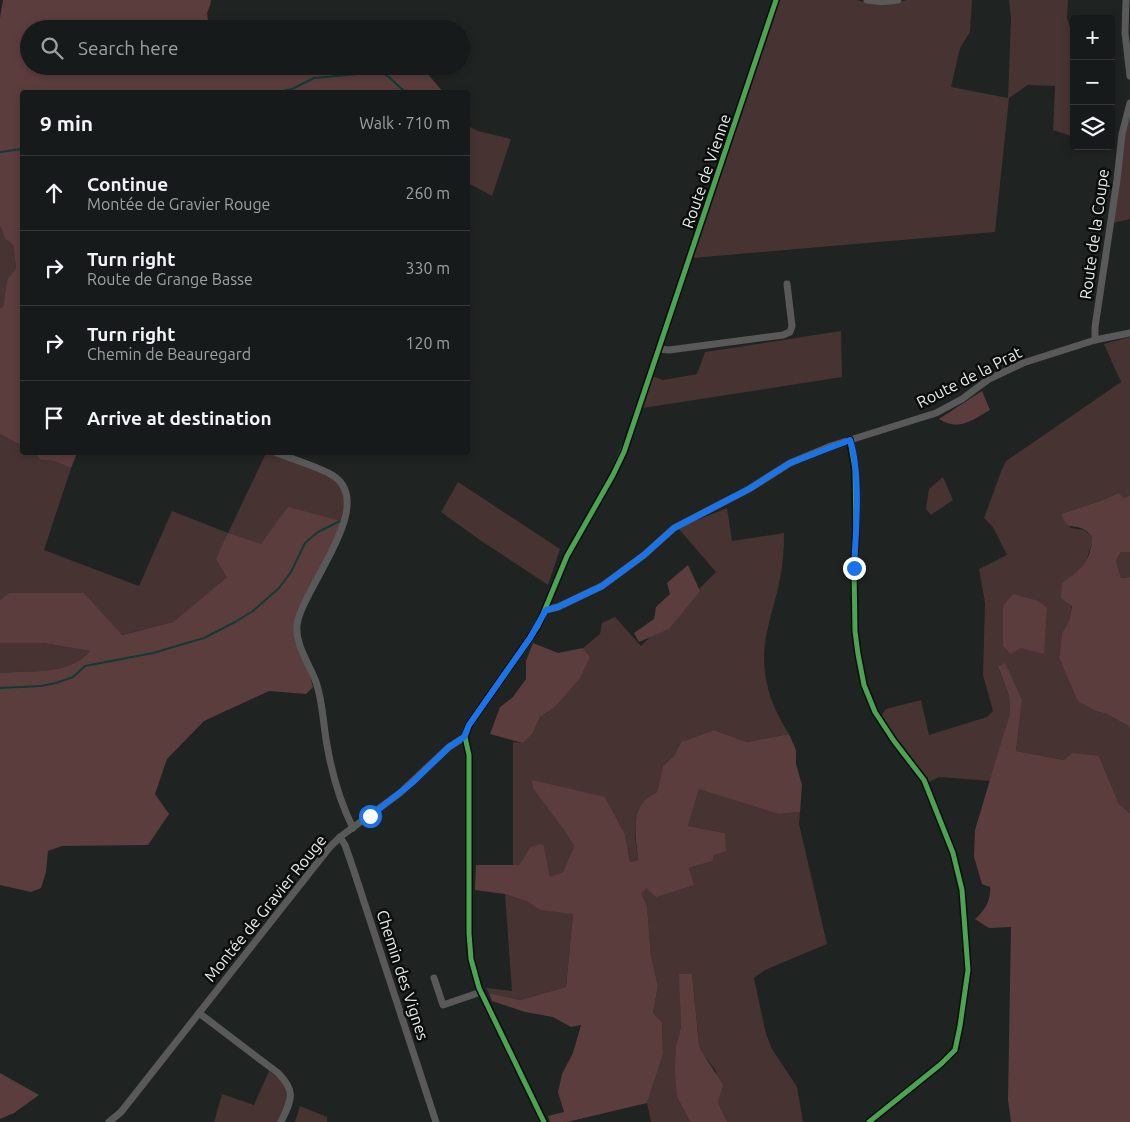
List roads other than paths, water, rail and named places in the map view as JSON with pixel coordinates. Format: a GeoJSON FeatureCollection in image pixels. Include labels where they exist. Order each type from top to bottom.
{"type":"FeatureCollection","features":[{"type":"Feature","properties":{"kind":"street","name":"Route de Vienne"},"geometry":{"type":"LineString","coordinates":[[546,610],[567,556],[624,452],[776,0]]}},
{"type":"Feature","properties":{"kind":"street"},"geometry":{"type":"LineString","coordinates":[[866,0],[883,2],[898,0]]}},
{"type":"Feature","properties":{"kind":"street"},"geometry":{"type":"LineString","coordinates":[[1126,0],[1125,41],[1130,76]]}},
{"type":"Feature","properties":{"kind":"street","name":"Route de la Coupe"},"geometry":{"type":"LineString","coordinates":[[1094,340],[1121,140],[1130,102]]}},
{"type":"Feature","properties":{"kind":"street"},"geometry":{"type":"LineString","coordinates":[[659,349],[669,350],[783,335],[790,332],[792,326],[787,284]]}},
{"type":"Feature","properties":{"kind":"street","name":"Route de la Prat"},"geometry":{"type":"LineString","coordinates":[[546,610],[558,607],[602,586],[644,555],[674,528],[749,489],[790,463],[850,440],[936,413],[962,399],[1001,373],[1042,356],[1094,340],[1130,332]]}},
{"type":"Feature","properties":{"kind":"street"},"geometry":{"type":"LineString","coordinates":[[850,440],[855,469],[855,631],[864,685],[875,712],[894,741],[924,780],[953,853],[962,890],[968,970],[955,1050],[941,1064],[869,1122]]}},
{"type":"Feature","properties":{"kind":"street"},"geometry":{"type":"LineString","coordinates":[[283,455],[332,475],[341,482],[346,496],[344,524],[322,573],[306,600],[297,624],[297,631],[301,648],[316,683],[333,775],[353,828]]}},
{"type":"Feature","properties":{"kind":"street","name":"Montée de Gravier Rouge"},"geometry":{"type":"LineString","coordinates":[[109,1122],[126,1106],[308,872],[340,837],[400,793],[449,747],[464,737],[469,725],[530,638],[546,610]]}},
{"type":"Feature","properties":{"kind":"street"},"geometry":{"type":"LineString","coordinates":[[464,737],[468,755],[469,933],[471,959],[481,992],[544,1122]]}},
{"type":"Feature","properties":{"kind":"street","name":"Chemin des Vignes"},"geometry":{"type":"LineString","coordinates":[[340,837],[350,858],[436,1122]]}},
{"type":"Feature","properties":{"kind":"street"},"geometry":{"type":"LineString","coordinates":[[434,978],[443,1005],[481,992]]}},
{"type":"Feature","properties":{"kind":"street"},"geometry":{"type":"LineString","coordinates":[[200,1013],[278,1073],[288,1083],[290,1098],[282,1122]]}},
{"type":"Feature","properties":{"kind":"waterway"},"geometry":{"type":"LineString","coordinates":[[287,90],[314,78],[347,75]]}},
{"type":"Feature","properties":{"kind":"waterway"},"geometry":{"type":"LineString","coordinates":[[385,75],[403,90]]}},
{"type":"Feature","properties":{"kind":"waterway"},"geometry":{"type":"LineString","coordinates":[[0,152],[20,149]]}},
{"type":"Feature","properties":{"kind":"waterway"},"geometry":{"type":"LineString","coordinates":[[0,688],[41,686],[56,683],[73,677],[85,666],[153,653],[204,638],[253,611],[279,588],[291,572],[305,543],[318,532],[342,520]]}}]}
